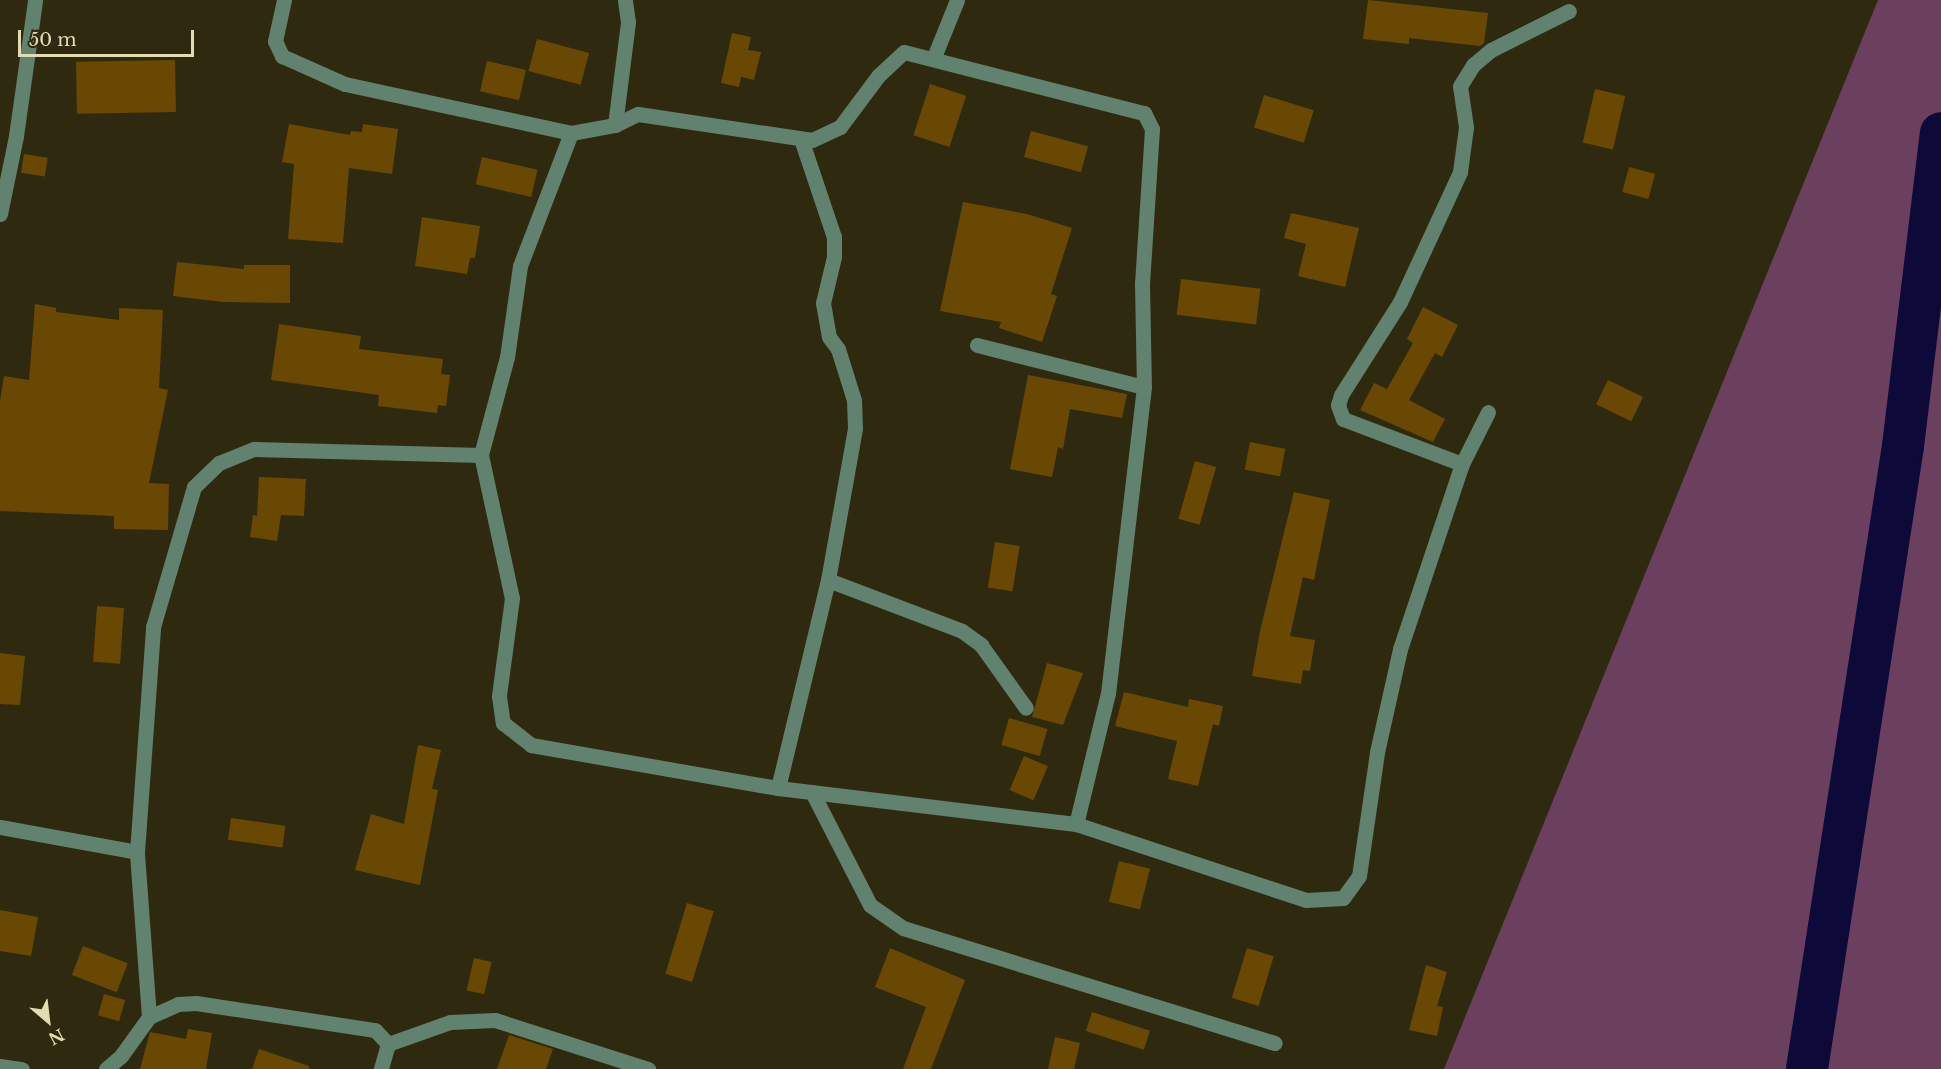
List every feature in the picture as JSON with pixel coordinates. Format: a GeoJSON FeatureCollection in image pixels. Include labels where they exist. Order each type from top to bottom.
{"type":"FeatureCollection","features":[{"type":"Feature","properties":{"kind":"street"},"geometry":{"type":"LineString","coordinates":[[0,214],[16,136],[35,0]]}},
{"type":"Feature","properties":{"kind":"street"},"geometry":{"type":"LineString","coordinates":[[284,0],[275,41],[282,56],[345,84],[571,133],[615,126],[638,114],[812,140],[840,127],[878,76],[904,52],[934,57],[1144,113],[1152,129],[1142,284],[1144,387],[1108,693],[1076,824]]}},
{"type":"Feature","properties":{"kind":"street"},"geometry":{"type":"LineString","coordinates":[[615,126],[628,22],[625,0]]}},
{"type":"Feature","properties":{"kind":"street"},"geometry":{"type":"LineString","coordinates":[[934,57],[957,0]]}},
{"type":"Feature","properties":{"kind":"street"},"geometry":{"type":"LineString","coordinates":[[1461,464],[1343,419],[1338,405],[1341,395],[1400,302],[1460,172],[1466,127],[1460,86],[1473,65],[1491,50],[1569,11]]}},
{"type":"Feature","properties":{"kind":"street"},"geometry":{"type":"LineString","coordinates":[[571,133],[520,266],[507,357],[481,455],[512,598],[499,696],[502,723],[531,745],[778,788],[1076,824],[1306,900],[1343,898],[1359,876],[1377,752],[1400,649],[1461,464],[1488,412]]}},
{"type":"Feature","properties":{"kind":"street"},"geometry":{"type":"LineString","coordinates":[[778,788],[828,580],[855,428],[854,400],[838,349],[828,338],[823,303],[834,257],[834,237],[801,139]]}},
{"type":"Feature","properties":{"kind":"street"},"geometry":{"type":"LineString","coordinates":[[977,345],[1144,387]]}},
{"type":"Feature","properties":{"kind":"street"},"geometry":{"type":"LineString","coordinates":[[149,1017],[137,852],[153,627],[194,487],[219,463],[255,449],[481,455]]}},
{"type":"Feature","properties":{"kind":"street"},"geometry":{"type":"LineString","coordinates":[[828,580],[962,631],[981,645],[1026,708]]}},
{"type":"Feature","properties":{"kind":"street"},"geometry":{"type":"LineString","coordinates":[[812,792],[870,905],[903,928],[1275,1043]]}},
{"type":"Feature","properties":{"kind":"street"},"geometry":{"type":"LineString","coordinates":[[0,827],[137,852]]}},
{"type":"Feature","properties":{"kind":"street"},"geometry":{"type":"LineString","coordinates":[[105,1069],[121,1056],[149,1017],[178,1004],[196,1003],[375,1030],[388,1044]]}},
{"type":"Feature","properties":{"kind":"street"},"geometry":{"type":"LineString","coordinates":[[388,1044],[450,1022],[495,1020],[648,1069]]}},
{"type":"Feature","properties":{"kind":"street"},"geometry":{"type":"LineString","coordinates":[[381,1069],[388,1044]]}},
{"type":"Feature","properties":{"kind":"street"},"geometry":{"type":"LineString","coordinates":[[0,1066],[22,1069]]}},
{"type":"Feature","properties":{"kind":"shaded area"},"geometry":{"type":"Polygon","coordinates":[[[1878,0],[1941,0],[1941,1069],[1444,1069],[1878,0]]]}},
{"type":"Feature","properties":{"kind":"building"},"geometry":{"type":"Polygon","coordinates":[[[1368,0],[1488,13],[1484,43],[1480,46],[1409,38],[1409,44],[1363,39],[1368,0]]]}},
{"type":"Feature","properties":{"kind":"building"},"geometry":{"type":"Polygon","coordinates":[[[732,33],[751,37],[748,50],[761,52],[754,80],[741,77],[739,87],[721,83],[732,33]]]}},
{"type":"Feature","properties":{"kind":"building"},"geometry":{"type":"Polygon","coordinates":[[[537,39],[589,53],[581,85],[528,71],[537,39]]]}},
{"type":"Feature","properties":{"kind":"building"},"geometry":{"type":"Polygon","coordinates":[[[175,60],[176,112],[77,114],[76,62],[175,60]]]}},
{"type":"Feature","properties":{"kind":"building"},"geometry":{"type":"Polygon","coordinates":[[[487,61],[526,70],[519,100],[480,91],[487,61]]]}},
{"type":"Feature","properties":{"kind":"building"},"geometry":{"type":"Polygon","coordinates":[[[930,84],[966,96],[949,147],[913,135],[930,84]]]}},
{"type":"Feature","properties":{"kind":"building"},"geometry":{"type":"Polygon","coordinates":[[[1595,89],[1625,96],[1613,150],[1583,143],[1595,89]]]}},
{"type":"Feature","properties":{"kind":"building"},"geometry":{"type":"Polygon","coordinates":[[[1264,95],[1314,110],[1304,143],[1254,128],[1264,95]]]}},
{"type":"Feature","properties":{"kind":"building"},"geometry":{"type":"Polygon","coordinates":[[[289,124],[350,135],[351,131],[362,132],[363,124],[398,129],[392,174],[349,168],[343,243],[288,239],[294,164],[282,162],[289,124]]]}},
{"type":"Feature","properties":{"kind":"building"},"geometry":{"type":"Polygon","coordinates":[[[1031,131],[1088,146],[1081,172],[1024,157],[1031,131]]]}},
{"type":"Feature","properties":{"kind":"building"},"geometry":{"type":"Polygon","coordinates":[[[24,154],[48,158],[45,177],[21,173],[24,154]]]}},
{"type":"Feature","properties":{"kind":"building"},"geometry":{"type":"Polygon","coordinates":[[[482,157],[538,170],[531,197],[476,184],[482,157]]]}},
{"type":"Feature","properties":{"kind":"building"},"geometry":{"type":"Polygon","coordinates":[[[1629,167],[1655,174],[1648,199],[1622,192],[1629,167]]]}},
{"type":"Feature","properties":{"kind":"building"},"geometry":{"type":"Polygon","coordinates":[[[963,202],[1027,214],[1072,228],[1051,294],[1057,296],[1042,342],[999,328],[1001,322],[940,311],[963,202]]]}},
{"type":"Feature","properties":{"kind":"building"},"geometry":{"type":"Polygon","coordinates":[[[1291,213],[1359,228],[1345,287],[1298,276],[1306,244],[1284,238],[1291,213]]]}},
{"type":"Feature","properties":{"kind":"building"},"geometry":{"type":"Polygon","coordinates":[[[422,217],[480,226],[475,258],[470,258],[467,274],[415,266],[422,217]]]}},
{"type":"Feature","properties":{"kind":"building"},"geometry":{"type":"Polygon","coordinates":[[[177,262],[244,269],[244,265],[290,265],[290,303],[223,302],[173,296],[177,262]]]}},
{"type":"Feature","properties":{"kind":"building"},"geometry":{"type":"Polygon","coordinates":[[[1181,279],[1260,289],[1256,324],[1177,315],[1181,279]]]}},
{"type":"Feature","properties":{"kind":"building"},"geometry":{"type":"Polygon","coordinates":[[[35,304],[56,308],[56,312],[119,320],[119,308],[163,310],[159,388],[168,390],[149,483],[169,484],[168,530],[114,529],[114,516],[0,511],[0,401],[4,376],[29,380],[35,304]]]}},
{"type":"Feature","properties":{"kind":"building"},"geometry":{"type":"Polygon","coordinates":[[[1423,307],[1458,325],[1442,357],[1435,353],[1409,400],[1445,419],[1433,442],[1360,410],[1374,383],[1387,389],[1413,343],[1407,339],[1423,307]]]}},
{"type":"Feature","properties":{"kind":"building"},"geometry":{"type":"Polygon","coordinates":[[[279,324],[361,336],[359,349],[443,359],[441,374],[450,375],[446,406],[438,405],[437,413],[378,406],[379,395],[271,380],[279,324]]]}},
{"type":"Feature","properties":{"kind":"building"},"geometry":{"type":"Polygon","coordinates":[[[1028,375],[1127,394],[1122,418],[1070,409],[1063,449],[1058,447],[1052,477],[1010,469],[1028,375]]]}},
{"type":"Feature","properties":{"kind":"building"},"geometry":{"type":"Polygon","coordinates":[[[1608,380],[1643,397],[1631,421],[1596,404],[1608,380]]]}},
{"type":"Feature","properties":{"kind":"building"},"geometry":{"type":"Polygon","coordinates":[[[1250,442],[1285,449],[1280,476],[1245,469],[1250,442]]]}},
{"type":"Feature","properties":{"kind":"building"},"geometry":{"type":"Polygon","coordinates":[[[1195,461],[1216,467],[1200,525],[1178,519],[1195,461]]]}},
{"type":"Feature","properties":{"kind":"building"},"geometry":{"type":"Polygon","coordinates":[[[259,477],[306,479],[304,516],[281,515],[277,541],[250,537],[253,515],[257,516],[259,477]]]}},
{"type":"Feature","properties":{"kind":"building"},"geometry":{"type":"Polygon","coordinates":[[[1294,492],[1330,500],[1314,580],[1303,577],[1290,636],[1315,640],[1310,671],[1303,670],[1301,684],[1252,676],[1260,631],[1294,492]]]}},
{"type":"Feature","properties":{"kind":"building"},"geometry":{"type":"Polygon","coordinates":[[[995,542],[1020,546],[1012,591],[988,587],[995,542]]]}},
{"type":"Feature","properties":{"kind":"building"},"geometry":{"type":"Polygon","coordinates":[[[97,606],[124,608],[120,664],[93,662],[97,606]]]}},
{"type":"Feature","properties":{"kind":"building"},"geometry":{"type":"Polygon","coordinates":[[[0,653],[25,656],[20,705],[0,704],[0,653]]]}},
{"type":"Feature","properties":{"kind":"building"},"geometry":{"type":"Polygon","coordinates":[[[1047,663],[1083,673],[1063,725],[1032,717],[1047,663]]]}},
{"type":"Feature","properties":{"kind":"building"},"geometry":{"type":"Polygon","coordinates":[[[1124,692],[1188,707],[1189,699],[1223,706],[1219,726],[1213,724],[1198,786],[1168,779],[1177,741],[1115,726],[1124,692]]]}},
{"type":"Feature","properties":{"kind":"building"},"geometry":{"type":"Polygon","coordinates":[[[1009,718],[1047,729],[1040,756],[1001,745],[1009,718]]]}},
{"type":"Feature","properties":{"kind":"building"},"geometry":{"type":"Polygon","coordinates":[[[418,745],[441,750],[432,789],[438,790],[420,885],[355,870],[371,814],[404,824],[418,745]]]}},
{"type":"Feature","properties":{"kind":"building"},"geometry":{"type":"Polygon","coordinates":[[[1024,756],[1048,766],[1033,800],[1010,790],[1024,756]]]}},
{"type":"Feature","properties":{"kind":"building"},"geometry":{"type":"Polygon","coordinates":[[[231,818],[285,826],[282,847],[228,840],[231,818]]]}},
{"type":"Feature","properties":{"kind":"building"},"geometry":{"type":"Polygon","coordinates":[[[1119,861],[1150,869],[1140,909],[1109,902],[1119,861]]]}},
{"type":"Feature","properties":{"kind":"building"},"geometry":{"type":"Polygon","coordinates":[[[687,903],[714,911],[692,982],[665,974],[687,903]]]}},
{"type":"Feature","properties":{"kind":"building"},"geometry":{"type":"Polygon","coordinates":[[[0,910],[38,917],[31,956],[0,951],[0,910]]]}},
{"type":"Feature","properties":{"kind":"building"},"geometry":{"type":"Polygon","coordinates":[[[83,946],[128,963],[117,992],[72,975],[83,946]]]}},
{"type":"Feature","properties":{"kind":"building"},"geometry":{"type":"Polygon","coordinates":[[[890,948],[965,980],[931,1069],[903,1069],[926,1007],[875,987],[890,948]]]}},
{"type":"Feature","properties":{"kind":"building"},"geometry":{"type":"Polygon","coordinates":[[[1247,948],[1274,956],[1259,1006],[1232,998],[1247,948]]]}},
{"type":"Feature","properties":{"kind":"building"},"geometry":{"type":"Polygon","coordinates":[[[474,958],[492,962],[484,994],[467,990],[474,958]]]}},
{"type":"Feature","properties":{"kind":"building"},"geometry":{"type":"Polygon","coordinates":[[[1426,965],[1447,972],[1437,1006],[1443,1007],[1437,1036],[1409,1030],[1426,965]]]}},
{"type":"Feature","properties":{"kind":"building"},"geometry":{"type":"Polygon","coordinates":[[[104,994],[125,1000],[119,1021],[98,1015],[104,994]]]}},
{"type":"Feature","properties":{"kind":"building"},"geometry":{"type":"Polygon","coordinates":[[[1092,1012],[1150,1031],[1144,1050],[1086,1031],[1092,1012]]]}},
{"type":"Feature","properties":{"kind":"building"},"geometry":{"type":"Polygon","coordinates":[[[188,1029],[212,1033],[206,1069],[140,1069],[150,1032],[186,1039],[188,1029]]]}},
{"type":"Feature","properties":{"kind":"building"},"geometry":{"type":"Polygon","coordinates":[[[509,1035],[553,1049],[546,1069],[497,1069],[509,1035]]]}},
{"type":"Feature","properties":{"kind":"building"},"geometry":{"type":"Polygon","coordinates":[[[1055,1037],[1080,1043],[1074,1069],[1048,1069],[1055,1037]]]}},
{"type":"Feature","properties":{"kind":"building"},"geometry":{"type":"Polygon","coordinates":[[[259,1049],[309,1066],[309,1069],[252,1069],[259,1049]]]}},
{"type":"Feature","properties":{"kind":"waterway"},"geometry":{"type":"LineString","coordinates":[[1807,1069],[1903,446],[1941,133]]}}]}
